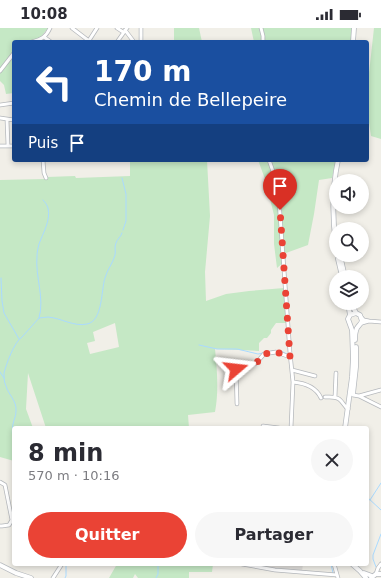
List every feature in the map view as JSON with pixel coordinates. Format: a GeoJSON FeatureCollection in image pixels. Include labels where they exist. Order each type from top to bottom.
{"type":"FeatureCollection","features":[{"type":"Feature","properties":{"kind":"main road"},"geometry":{"type":"LineString","coordinates":[[354,40],[355,28]]}},
{"type":"Feature","properties":{"kind":"main road"},"geometry":{"type":"LineString","coordinates":[[338,174],[339,162]]}},
{"type":"Feature","properties":{"kind":"main road"},"geometry":{"type":"LineString","coordinates":[[334,222],[334,190],[339,162]]}},
{"type":"Feature","properties":{"kind":"main road"},"geometry":{"type":"LineString","coordinates":[[347,426],[354,358],[351,325],[348,321],[350,315],[349,310]]}},
{"type":"Feature","properties":{"kind":"main road"},"geometry":{"type":"LineString","coordinates":[[347,426],[357,359],[355,333],[360,325],[361,317],[354,310]]}},
{"type":"Feature","properties":{"kind":"main road"},"geometry":{"type":"LineString","coordinates":[[350,315],[356,313]]}},
{"type":"Feature","properties":{"kind":"main road"},"geometry":{"type":"LineString","coordinates":[[351,325],[354,327],[360,325]]}},
{"type":"Feature","properties":{"kind":"main road"},"geometry":{"type":"LineString","coordinates":[[0,565],[31,578]]}},
{"type":"Feature","properties":{"kind":"main road"},"geometry":{"type":"LineString","coordinates":[[355,566],[366,574],[375,575]]}},
{"type":"Feature","properties":{"kind":"main road"},"geometry":{"type":"LineString","coordinates":[[360,570],[366,578]]}},
{"type":"Feature","properties":{"kind":"street"},"geometry":{"type":"LineString","coordinates":[[39,40],[44,37],[50,28]]}},
{"type":"Feature","properties":{"kind":"street"},"geometry":{"type":"LineString","coordinates":[[72,28],[87,40]]}},
{"type":"Feature","properties":{"kind":"street"},"geometry":{"type":"LineString","coordinates":[[89,40],[97,28]]}},
{"type":"Feature","properties":{"kind":"street"},"geometry":{"type":"LineString","coordinates":[[117,28],[125,30],[132,40]]}},
{"type":"Feature","properties":{"kind":"street"},"geometry":{"type":"LineString","coordinates":[[140,40],[141,28]]}},
{"type":"Feature","properties":{"kind":"street"},"geometry":{"type":"LineString","coordinates":[[261,28],[263,40]]}},
{"type":"Feature","properties":{"kind":"street"},"geometry":{"type":"LineString","coordinates":[[118,40],[125,30]]}},
{"type":"Feature","properties":{"kind":"street"},"geometry":{"type":"LineString","coordinates":[[44,37],[48,40]]}},
{"type":"Feature","properties":{"kind":"street"},"geometry":{"type":"LineString","coordinates":[[0,71],[12,56]]}},
{"type":"Feature","properties":{"kind":"street"},"geometry":{"type":"LineString","coordinates":[[0,105],[12,104]]}},
{"type":"Feature","properties":{"kind":"street"},"geometry":{"type":"LineString","coordinates":[[0,118],[12,120]]}},
{"type":"Feature","properties":{"kind":"street"},"geometry":{"type":"LineString","coordinates":[[7,120],[8,146]]}},
{"type":"Feature","properties":{"kind":"street"},"geometry":{"type":"LineString","coordinates":[[0,146],[12,146]]}},
{"type":"Feature","properties":{"kind":"street"},"geometry":{"type":"LineString","coordinates":[[43,162],[46,178]]}},
{"type":"Feature","properties":{"kind":"street"},"geometry":{"type":"LineString","coordinates":[[270,162],[279,201],[293,382],[291,426]]}},
{"type":"Feature","properties":{"kind":"street"},"geometry":{"type":"LineString","coordinates":[[361,317],[364,320],[381,322]]}},
{"type":"Feature","properties":{"kind":"street"},"geometry":{"type":"LineString","coordinates":[[360,325],[369,321]]}},
{"type":"Feature","properties":{"kind":"street"},"geometry":{"type":"LineString","coordinates":[[237,404],[236,369],[238,365],[255,364],[264,354],[276,352],[290,357]]}},
{"type":"Feature","properties":{"kind":"street"},"geometry":{"type":"LineString","coordinates":[[292,370],[316,376]]}},
{"type":"Feature","properties":{"kind":"street"},"geometry":{"type":"LineString","coordinates":[[335,397],[336,374]]}},
{"type":"Feature","properties":{"kind":"street"},"geometry":{"type":"LineString","coordinates":[[293,382],[312,387],[323,397],[335,397],[339,399],[348,409]]}},
{"type":"Feature","properties":{"kind":"street"},"geometry":{"type":"LineString","coordinates":[[359,396],[381,390]]}},
{"type":"Feature","properties":{"kind":"street"},"geometry":{"type":"LineString","coordinates":[[353,395],[359,396],[381,407]]}},
{"type":"Feature","properties":{"kind":"street"},"geometry":{"type":"LineString","coordinates":[[0,482],[5,485],[12,520],[9,525],[0,526]]}},
{"type":"Feature","properties":{"kind":"street"},"geometry":{"type":"LineString","coordinates":[[375,575],[381,564]]}},
{"type":"Feature","properties":{"kind":"street"},"geometry":{"type":"LineString","coordinates":[[53,578],[61,566]]}},
{"type":"Feature","properties":{"kind":"street"},"geometry":{"type":"LineString","coordinates":[[253,566],[275,570],[337,575]]}},
{"type":"Feature","properties":{"kind":"shaded area"},"geometry":{"type":"Polygon","coordinates":[[[246,566],[303,566],[302,571],[246,566]]]}},
{"type":"Feature","properties":{"kind":"green space"},"geometry":{"type":"Polygon","coordinates":[[[0,28],[48,28],[40,40],[12,40],[12,93],[6,94],[4,85],[0,81],[0,28]]]}},
{"type":"Feature","properties":{"kind":"green space"},"geometry":{"type":"Polygon","coordinates":[[[174,28],[199,28],[202,40],[174,40],[174,28]]]}},
{"type":"Feature","properties":{"kind":"green space"},"geometry":{"type":"Polygon","coordinates":[[[251,28],[352,28],[351,40],[254,40],[251,28]]]}},
{"type":"Feature","properties":{"kind":"green space"},"geometry":{"type":"Polygon","coordinates":[[[374,28],[381,28],[381,139],[371,136],[369,122],[369,73],[374,28]]]}},
{"type":"Feature","properties":{"kind":"green space"},"geometry":{"type":"Polygon","coordinates":[[[130,162],[207,162],[210,216],[205,272],[206,301],[226,294],[284,288],[287,323],[276,323],[267,338],[264,338],[259,343],[259,351],[215,349],[217,388],[215,412],[188,415],[189,426],[45,426],[28,373],[26,409],[32,426],[12,426],[12,460],[0,457],[0,180],[45,179],[47,177],[75,176],[76,178],[130,176],[130,162]],[[115,323],[93,332],[95,341],[87,343],[90,354],[119,347],[115,323]]]}},
{"type":"Feature","properties":{"kind":"green space"},"geometry":{"type":"Polygon","coordinates":[[[259,162],[336,162],[333,174],[329,174],[329,178],[319,180],[308,245],[286,253],[285,261],[277,268],[274,244],[274,215],[265,179],[259,162]]]}},
{"type":"Feature","properties":{"kind":"green space"},"geometry":{"type":"Polygon","coordinates":[[[116,566],[213,566],[212,572],[189,572],[189,578],[138,578],[135,574],[133,578],[109,578],[116,566]]]}},
{"type":"Feature","properties":{"kind":"waterway"},"geometry":{"type":"LineString","coordinates":[[122,178],[126,194],[126,221],[123,230]]}},
{"type":"Feature","properties":{"kind":"waterway"},"geometry":{"type":"LineString","coordinates":[[39,318],[41,303],[37,272],[37,253],[48,222],[49,213],[48,207],[43,200]]}},
{"type":"Feature","properties":{"kind":"waterway"},"geometry":{"type":"LineString","coordinates":[[12,426],[16,414],[16,407],[5,384],[4,373],[13,348],[39,318],[48,317],[82,325],[92,322],[99,311],[105,278],[114,258],[115,246],[122,233]]}},
{"type":"Feature","properties":{"kind":"waterway"},"geometry":{"type":"LineString","coordinates":[[1,278],[4,313],[19,339]]}},
{"type":"Feature","properties":{"kind":"waterway"},"geometry":{"type":"LineString","coordinates":[[199,345],[217,349],[237,349],[258,354],[273,351],[281,351],[287,354]]}},
{"type":"Feature","properties":{"kind":"waterway"},"geometry":{"type":"LineString","coordinates":[[0,372],[4,378]]}},
{"type":"Feature","properties":{"kind":"waterway"},"geometry":{"type":"LineString","coordinates":[[370,500],[381,483]]}},
{"type":"Feature","properties":{"kind":"waterway"},"geometry":{"type":"LineString","coordinates":[[369,499],[381,510]]}},
{"type":"Feature","properties":{"kind":"waterway"},"geometry":{"type":"LineString","coordinates":[[376,567],[373,555],[381,534]]}},
{"type":"Feature","properties":{"kind":"waterway"},"geometry":{"type":"LineString","coordinates":[[65,578],[66,566]]}},
{"type":"Feature","properties":{"kind":"waterway"},"geometry":{"type":"LineString","coordinates":[[156,578],[158,574],[158,566]]}},
{"type":"Feature","properties":{"kind":"waterway"},"geometry":{"type":"LineString","coordinates":[[331,566],[333,573]]}},
{"type":"Feature","properties":{"kind":"route"},"geometry":{"type":"LineString","coordinates":[[236,369],[238,365],[255,364],[264,354],[278,352],[290,357],[280,210]]}}]}
